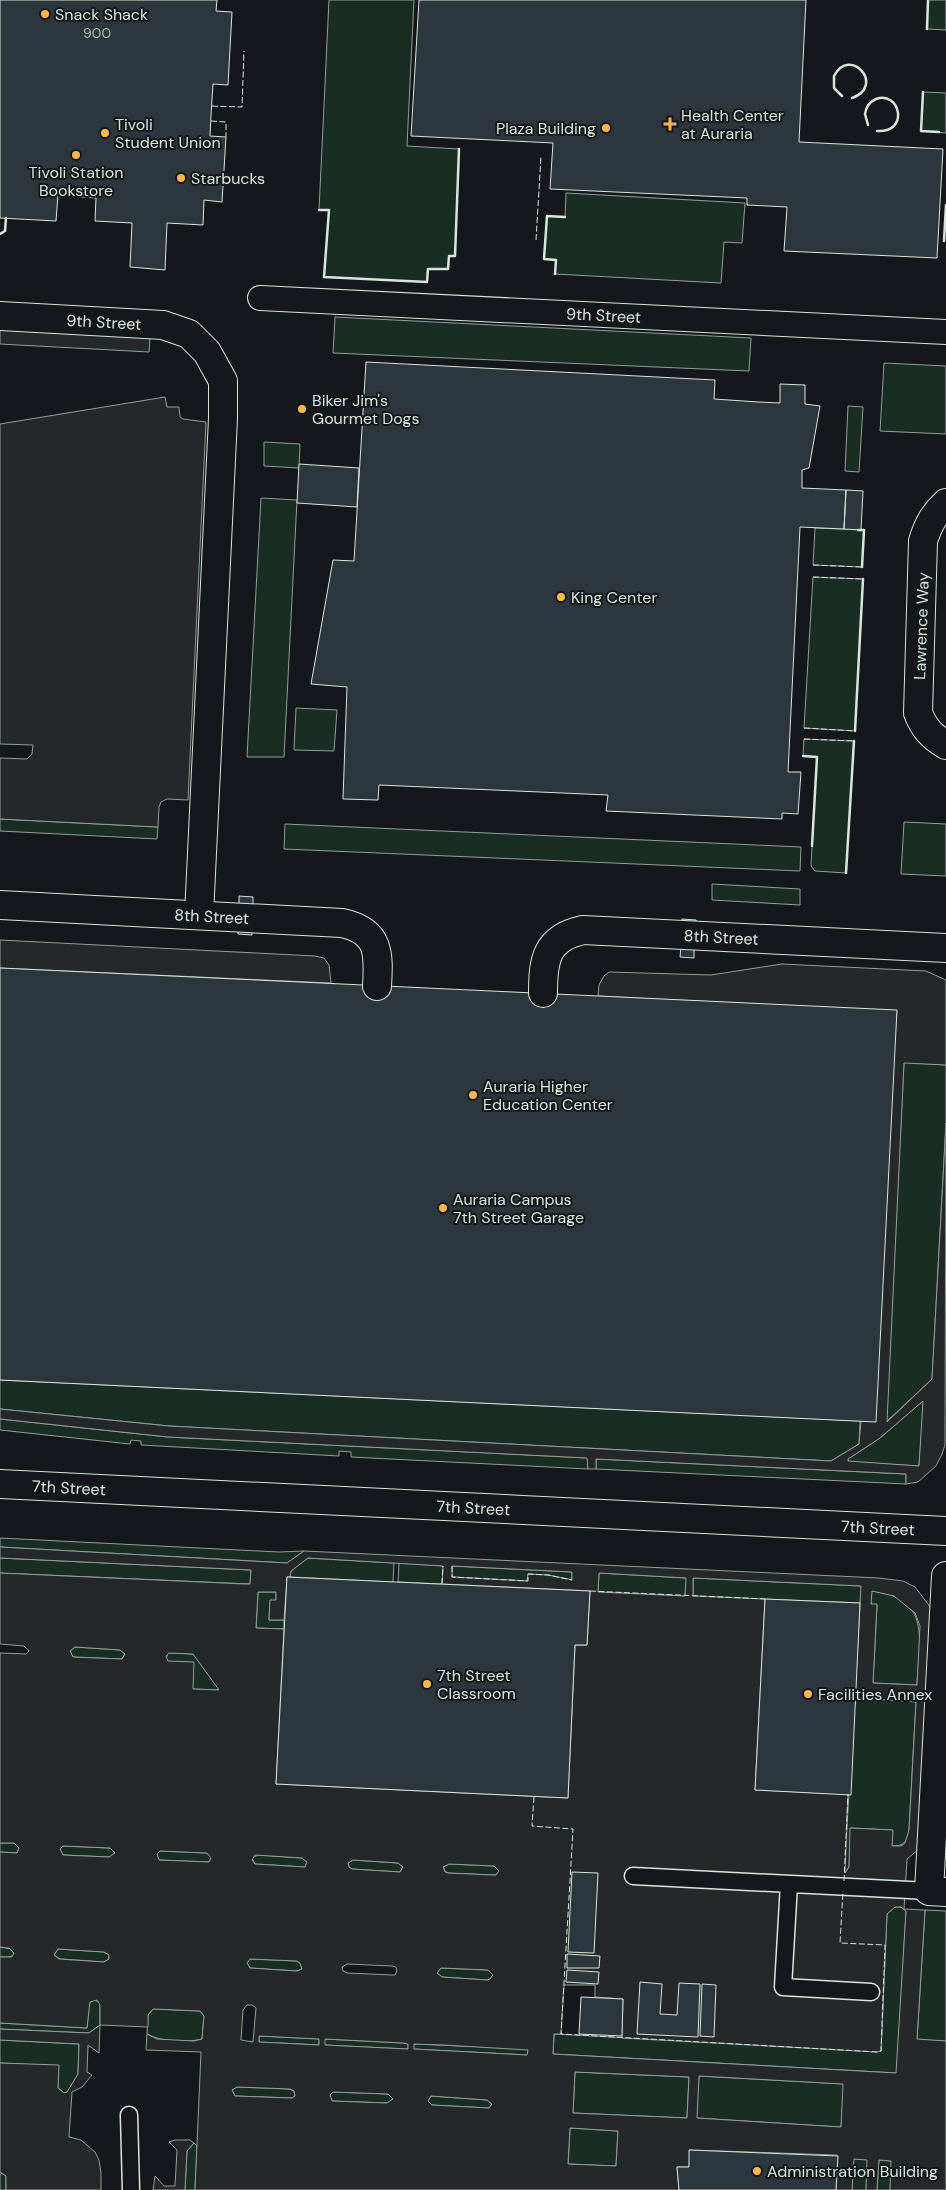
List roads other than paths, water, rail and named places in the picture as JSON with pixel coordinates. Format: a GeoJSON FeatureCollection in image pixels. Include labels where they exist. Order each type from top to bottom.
{"type":"FeatureCollection","features":[{"type":"Feature","properties":{"kind":"street","name":"9th Street"},"geometry":{"type":"LineString","coordinates":[[260,298],[946,332]]}},
{"type":"Feature","properties":{"kind":"street","name":"9th Street"},"geometry":{"type":"LineString","coordinates":[[0,316],[163,325],[188,334],[202,345],[223,381],[224,418],[199,915]]}},
{"type":"Feature","properties":{"kind":"street","name":"Lawrence Way"},"geometry":{"type":"LineString","coordinates":[[946,503],[934,514],[927,527],[923,541],[918,713],[923,727],[937,740],[946,745]]}},
{"type":"Feature","properties":{"kind":"street","name":"8th Street"},"geometry":{"type":"LineString","coordinates":[[0,905],[354,925],[364,931],[375,946],[379,964],[377,986]]}},
{"type":"Feature","properties":{"kind":"street","name":"8th Street"},"geometry":{"type":"LineString","coordinates":[[543,994],[543,969],[546,956],[560,939],[583,930],[946,948]]}},
{"type":"Feature","properties":{"kind":"street","name":"7th Street"},"geometry":{"type":"LineString","coordinates":[[0,1484],[946,1531]]}},
{"type":"Feature","properties":{"kind":"street"},"geometry":{"type":"LineString","coordinates":[[937,1892],[946,1576]]}},
{"type":"Feature","properties":{"kind":"lane"},"geometry":{"type":"LineString","coordinates":[[632,1876],[937,1892]]}},
{"type":"Feature","properties":{"kind":"lane"},"geometry":{"type":"LineString","coordinates":[[788,1884],[782,1987],[871,1992]]}},
{"type":"Feature","properties":{"kind":"lane"},"geometry":{"type":"LineString","coordinates":[[129,2115],[131,2190]]}},
{"type":"Feature","properties":{"kind":"place","name":"Snack Shack"},"geometry":{"type":"Point","coordinates":[45,14]}},
{"type":"Feature","properties":{"kind":"place","name":"Health Center at Auraria"},"geometry":{"type":"Point","coordinates":[670,124]}},
{"type":"Feature","properties":{"kind":"place","name":"Plaza Building"},"geometry":{"type":"Point","coordinates":[606,128]}},
{"type":"Feature","properties":{"kind":"place","name":"Tivoli Student Union"},"geometry":{"type":"Point","coordinates":[105,133]}},
{"type":"Feature","properties":{"kind":"place","name":"Tivoli Station Bookstore"},"geometry":{"type":"Point","coordinates":[76,155]}},
{"type":"Feature","properties":{"kind":"place","name":"Starbucks"},"geometry":{"type":"Point","coordinates":[181,178]}},
{"type":"Feature","properties":{"kind":"place","name":"Biker Jim's Gourmet Dogs"},"geometry":{"type":"Point","coordinates":[302,409]}},
{"type":"Feature","properties":{"kind":"place","name":"King Center"},"geometry":{"type":"Point","coordinates":[561,597]}},
{"type":"Feature","properties":{"kind":"place","name":"Auraria Higher Education Center"},"geometry":{"type":"Point","coordinates":[473,1095]}},
{"type":"Feature","properties":{"kind":"place","name":"Auraria Campus 7th Street Garage"},"geometry":{"type":"Point","coordinates":[443,1208]}},
{"type":"Feature","properties":{"kind":"place","name":"7th Street Classroom"},"geometry":{"type":"Point","coordinates":[427,1684]}},
{"type":"Feature","properties":{"kind":"place","name":"Facilities Annex"},"geometry":{"type":"Point","coordinates":[808,1694]}},
{"type":"Feature","properties":{"kind":"place","name":"Administration Building"},"geometry":{"type":"Point","coordinates":[757,2171]}}]}
